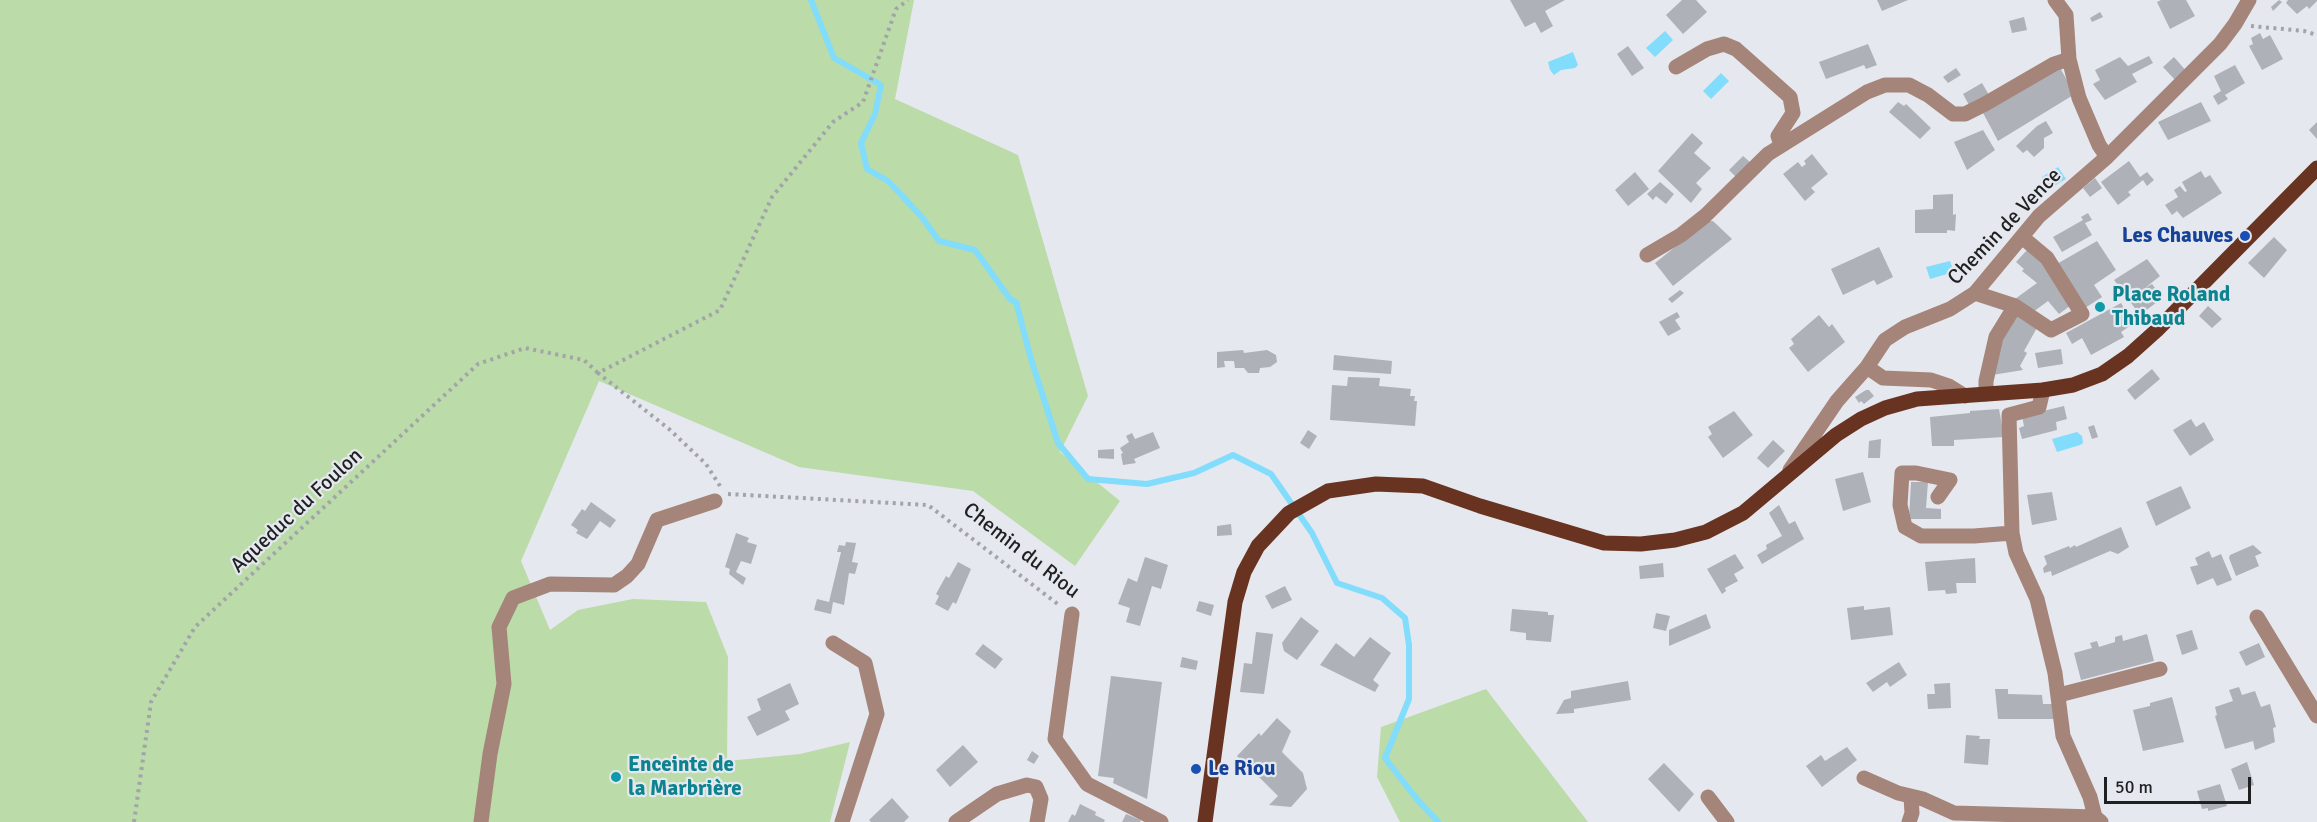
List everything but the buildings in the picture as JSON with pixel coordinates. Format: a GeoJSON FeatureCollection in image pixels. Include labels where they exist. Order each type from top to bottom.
{"type":"FeatureCollection","features":[{"type":"Feature","properties":{"kind":"main road"},"geometry":{"type":"LineString","coordinates":[[1204,822],[1235,602],[1244,572],[1258,546],[1289,513],[1328,491],[1376,484],[1423,486],[1480,506],[1604,543],[1641,544],[1675,540],[1706,532],[1725,524],[1754,504],[1836,435],[1861,419],[1885,408],[1917,399],[2043,390],[2073,385],[2102,374],[2128,356],[2157,330],[2317,168]]}},
{"type":"Feature","properties":{"kind":"street","name":"Chemin de Vence"},"geometry":{"type":"LineString","coordinates":[[1789,473],[1837,401],[1867,367],[1885,340],[1905,327],[1950,309],[1975,293],[2039,216],[2107,157],[2214,51],[2235,24],[2249,0]]}},
{"type":"Feature","properties":{"kind":"street"},"geometry":{"type":"LineString","coordinates":[[2063,3],[2069,59],[2079,98],[2098,145],[2107,157]]}},
{"type":"Feature","properties":{"kind":"street"},"geometry":{"type":"LineString","coordinates":[[1676,67],[1707,49],[1724,44],[1736,49],[1790,97],[1793,113],[1778,136],[1781,145]]}},
{"type":"Feature","properties":{"kind":"street"},"geometry":{"type":"LineString","coordinates":[[1647,255],[1681,235],[1705,216],[1738,182],[1781,145],[1867,92],[1885,85],[1909,85],[1928,95],[1953,114],[1965,114],[2054,64],[2069,59]]}},
{"type":"Feature","properties":{"kind":"street"},"geometry":{"type":"LineString","coordinates":[[1975,293],[2015,306],[2050,330],[2082,314],[2047,258],[2022,237]]}},
{"type":"Feature","properties":{"kind":"street"},"geometry":{"type":"LineString","coordinates":[[1986,394],[1986,381],[1996,337],[2015,306]]}},
{"type":"Feature","properties":{"kind":"street"},"geometry":{"type":"LineString","coordinates":[[1867,367],[1883,378],[1930,380],[1949,386],[1965,396]]}},
{"type":"Feature","properties":{"kind":"street"},"geometry":{"type":"LineString","coordinates":[[1864,778],[1911,797],[1923,799],[1954,813],[2098,820],[2063,736],[2059,694],[2037,599],[2016,553],[2012,533],[2009,416],[2039,406],[2043,390]]}},
{"type":"Feature","properties":{"kind":"street"},"geometry":{"type":"LineString","coordinates":[[1938,497],[1950,480],[1902,472],[1900,505],[1905,527],[1921,536],[2012,533]]}},
{"type":"Feature","properties":{"kind":"street"},"geometry":{"type":"LineString","coordinates":[[481,822],[490,754],[504,684],[499,627],[513,598],[550,584],[614,585],[638,564],[657,520],[720,497]]}},
{"type":"Feature","properties":{"kind":"street","name":"Chemin du Riou"},"geometry":{"type":"LineString","coordinates":[[1072,614],[1055,739],[1087,784],[1161,822]]}},
{"type":"Feature","properties":{"kind":"street"},"geometry":{"type":"LineString","coordinates":[[2257,617],[2317,716]]}},
{"type":"Feature","properties":{"kind":"street"},"geometry":{"type":"LineString","coordinates":[[833,643],[865,663],[877,714],[842,822]]}},
{"type":"Feature","properties":{"kind":"street"},"geometry":{"type":"LineString","coordinates":[[2059,694],[2160,669]]}},
{"type":"Feature","properties":{"kind":"street"},"geometry":{"type":"LineString","coordinates":[[956,822],[997,794],[1027,785],[1036,787],[1041,799],[1037,822]]}},
{"type":"Feature","properties":{"kind":"street"},"geometry":{"type":"LineString","coordinates":[[1708,797],[1727,822]]}},
{"type":"Feature","properties":{"kind":"street"},"geometry":{"type":"LineString","coordinates":[[1909,822],[1912,813],[1911,797]]}},
{"type":"Feature","properties":{"kind":"path"},"geometry":{"type":"LineString","coordinates":[[598,374],[720,310],[772,198],[833,122],[863,102],[896,9],[908,0]]}},
{"type":"Feature","properties":{"kind":"path"},"geometry":{"type":"LineString","coordinates":[[2235,24],[2304,31],[2317,35]]}},
{"type":"Feature","properties":{"kind":"path","name":"Aqueduc du Foulon"},"geometry":{"type":"LineString","coordinates":[[134,822],[151,702],[195,627],[478,364],[525,348],[584,360],[598,374],[676,436],[706,464],[720,497]]}},
{"type":"Feature","properties":{"kind":"path","name":"Chemin du Riou"},"geometry":{"type":"LineString","coordinates":[[720,497],[928,506],[1072,614]]}},
{"type":"Feature","properties":{"kind":"green space"},"geometry":{"type":"Polygon","coordinates":[[[0,0],[914,0],[895,99],[1018,155],[1088,396],[1060,452],[1120,501],[1075,566],[973,491],[799,467],[599,381],[521,561],[550,630],[578,610],[633,599],[706,602],[728,657],[727,761],[800,754],[850,742],[830,822],[0,822],[0,0]]]}},
{"type":"Feature","properties":{"kind":"green space"},"geometry":{"type":"Polygon","coordinates":[[[1486,689],[1588,822],[1400,822],[1377,777],[1381,727],[1486,689]]]}},
{"type":"Feature","properties":{"kind":"water"},"geometry":{"type":"Polygon","coordinates":[[[1665,31],[1673,40],[1655,57],[1646,48],[1665,31]]]}},
{"type":"Feature","properties":{"kind":"water"},"geometry":{"type":"Polygon","coordinates":[[[1573,52],[1578,65],[1575,68],[1561,70],[1554,75],[1548,62],[1573,52]]]}},
{"type":"Feature","properties":{"kind":"water"},"geometry":{"type":"Polygon","coordinates":[[[1721,73],[1729,81],[1711,99],[1703,91],[1721,73]]]}},
{"type":"Feature","properties":{"kind":"water"},"geometry":{"type":"Polygon","coordinates":[[[2058,167],[2066,179],[2049,189],[2042,177],[2058,167]]]}},
{"type":"Feature","properties":{"kind":"water"},"geometry":{"type":"Polygon","coordinates":[[[1950,261],[1954,272],[1930,279],[1926,267],[1950,261]]]}},
{"type":"Feature","properties":{"kind":"water"},"geometry":{"type":"Polygon","coordinates":[[[2077,432],[2082,436],[2083,443],[2057,452],[2052,439],[2077,432]]]}},
{"type":"Feature","properties":{"kind":"waterway"},"geometry":{"type":"LineString","coordinates":[[811,0],[834,58],[881,85],[875,114],[861,143],[867,169],[888,181],[921,216],[939,241],[975,250],[1010,299],[1016,302],[1031,359],[1058,443],[1088,479],[1147,484],[1194,473],[1233,455],[1271,474],[1312,533],[1337,583],[1382,598],[1405,618],[1409,645],[1409,699],[1385,758],[1438,822]]}},
{"type":"Feature","properties":{"kind":"place","name":"Les Chauves"},"geometry":{"type":"Point","coordinates":[2245,236]}},
{"type":"Feature","properties":{"kind":"place","name":"Place Roland Thibaud"},"geometry":{"type":"Point","coordinates":[2100,307]}},
{"type":"Feature","properties":{"kind":"place","name":"Le Riou"},"geometry":{"type":"Point","coordinates":[1196,769]}},
{"type":"Feature","properties":{"kind":"place","name":"Enceinte de la Marbrière"},"geometry":{"type":"Point","coordinates":[616,777]}}]}
